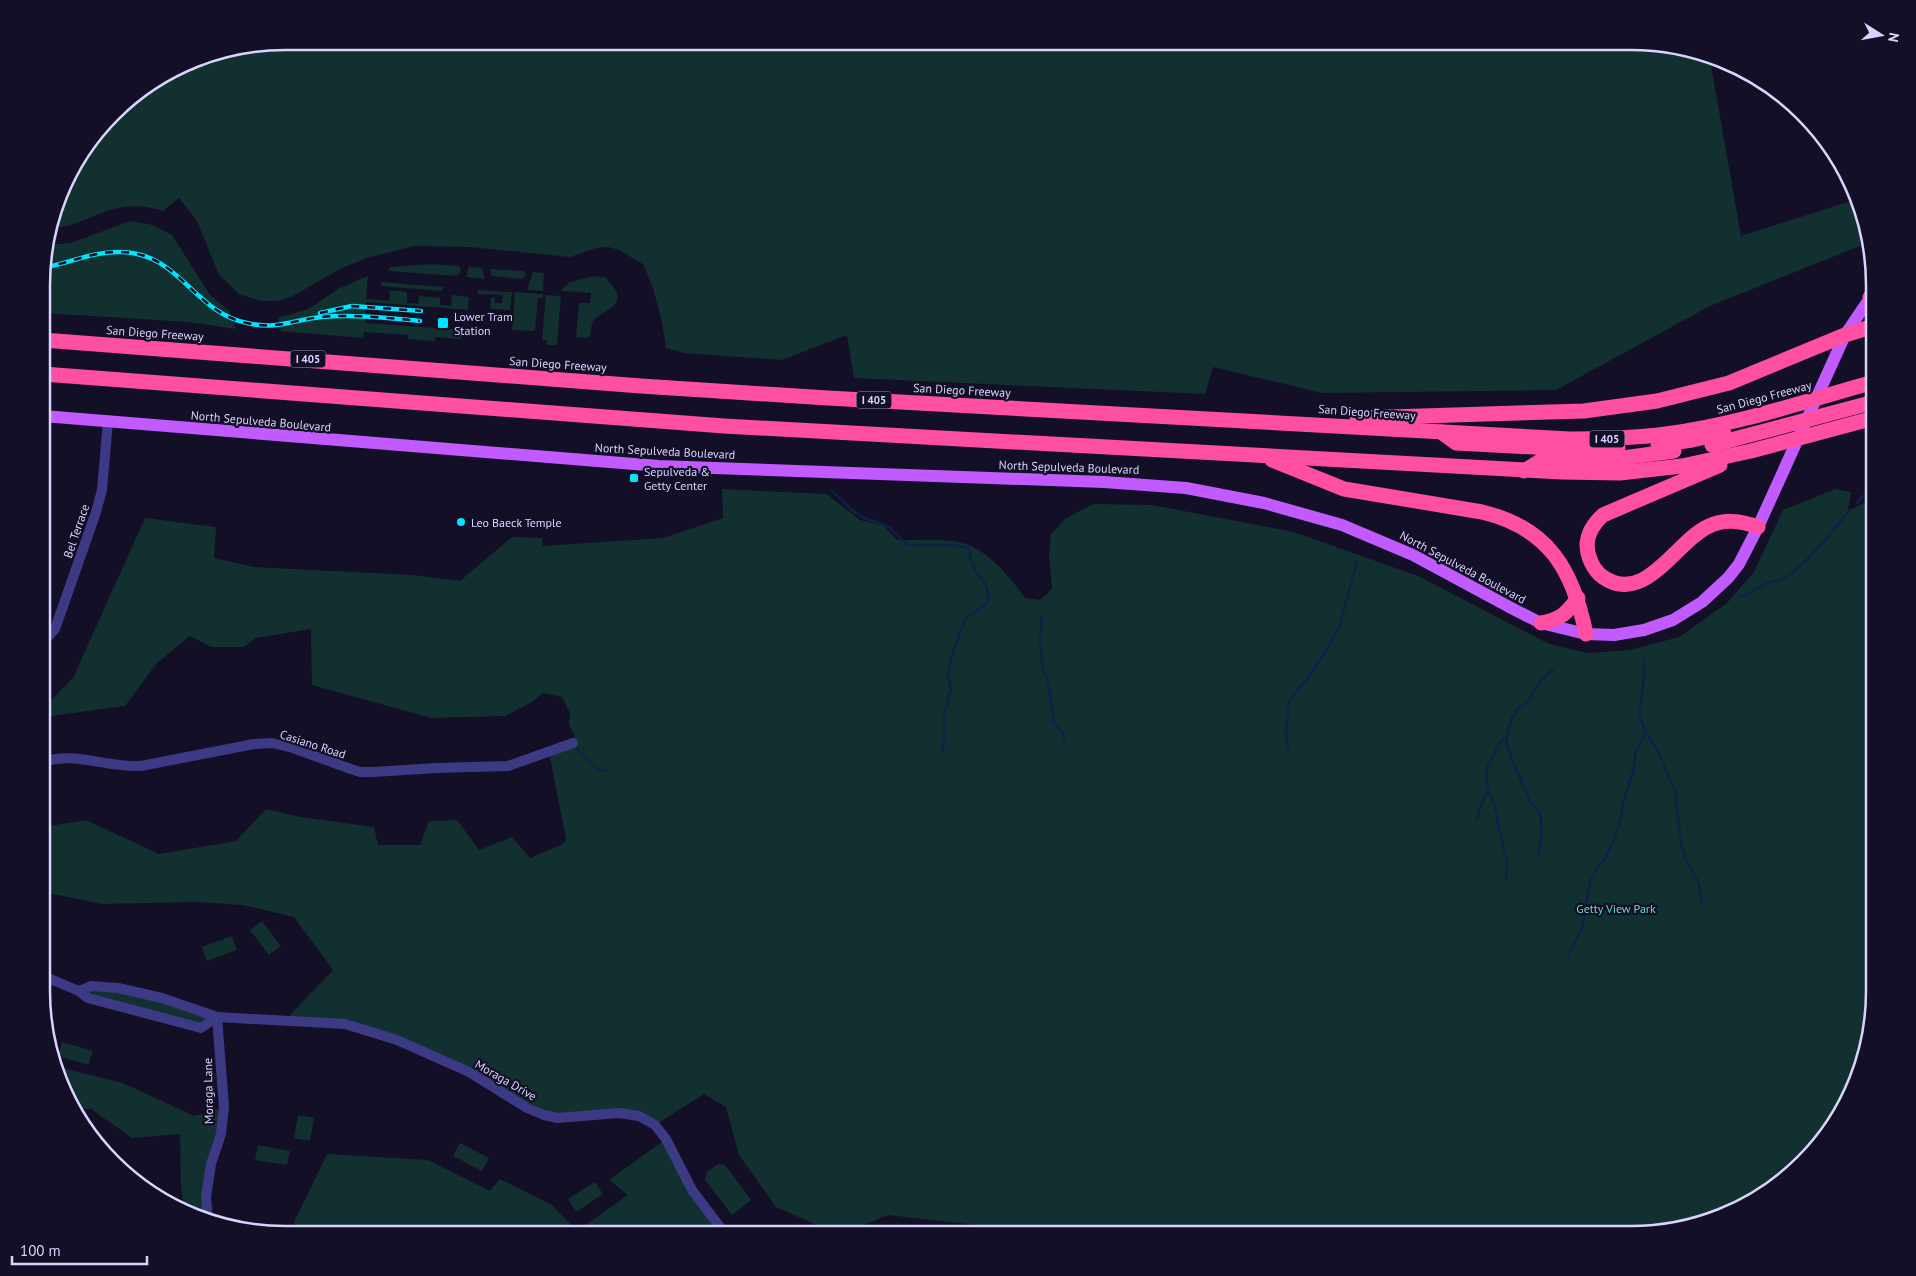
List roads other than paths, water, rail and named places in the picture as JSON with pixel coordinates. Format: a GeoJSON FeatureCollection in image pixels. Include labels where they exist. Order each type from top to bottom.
{"type":"FeatureCollection","features":[{"type":"Feature","properties":{"kind":"highway"},"geometry":{"type":"LineString","coordinates":[[1252,420],[1546,413],[1610,409],[1657,401],[1730,383],[1845,335],[1866,328]]}},
{"type":"Feature","properties":{"kind":"highway","name":"San Diego Freeway"},"geometry":{"type":"LineString","coordinates":[[50,341],[572,381],[837,398],[1570,439],[1606,439],[1764,423],[1865,393]]}},
{"type":"Feature","properties":{"kind":"highway"},"geometry":{"type":"LineString","coordinates":[[50,375],[569,414],[868,434],[1524,471],[1620,473],[1682,466],[1751,452],[1866,420]]}},
{"type":"Feature","properties":{"kind":"highway"},"geometry":{"type":"LineString","coordinates":[[1524,471],[1540,460],[1616,459],[1727,442],[1764,423],[1865,393]]}},
{"type":"Feature","properties":{"kind":"highway"},"geometry":{"type":"LineString","coordinates":[[1751,452],[1608,512],[1593,525],[1589,534],[1587,548],[1591,563],[1602,577],[1617,584],[1635,584],[1650,576],[1707,527],[1732,521],[1758,527]]}},
{"type":"Feature","properties":{"kind":"highway"},"geometry":{"type":"LineString","coordinates":[[1258,455],[1344,489],[1482,512],[1506,519],[1536,537],[1554,554],[1568,575],[1578,598],[1586,634]]}},
{"type":"Feature","properties":{"kind":"highway"},"geometry":{"type":"LineString","coordinates":[[1541,623],[1558,619],[1566,614],[1578,598]]}},
{"type":"Feature","properties":{"kind":"main road","name":"North Sepulveda Boulevard"},"geometry":{"type":"LineString","coordinates":[[50,417],[659,466],[1104,482],[1186,488],[1238,497],[1291,510],[1367,535],[1435,566],[1541,623],[1586,634],[1614,635],[1644,630],[1673,620],[1715,592],[1739,564],[1758,527],[1845,335],[1866,306]]}},
{"type":"Feature","properties":{"kind":"street","name":"Bel Terrace"},"geometry":{"type":"LineString","coordinates":[[50,634],[54,629],[96,512],[102,490],[108,421]]}},
{"type":"Feature","properties":{"kind":"street","name":"Casiano Road"},"geometry":{"type":"LineString","coordinates":[[50,760],[79,759],[122,767],[141,766],[254,744],[272,743],[293,748],[360,772],[374,772],[508,766],[574,743]]}},
{"type":"Feature","properties":{"kind":"street","name":"Moraga Drive"},"geometry":{"type":"LineString","coordinates":[[50,979],[79,991],[88,998],[201,1028],[218,1017]]}},
{"type":"Feature","properties":{"kind":"street","name":"Moraga Drive"},"geometry":{"type":"LineString","coordinates":[[79,991],[90,986],[118,988],[162,998],[218,1017],[345,1024],[397,1040],[469,1072],[527,1108],[544,1115],[558,1118],[619,1113],[639,1116],[655,1125],[666,1139],[692,1190],[719,1226]]}},
{"type":"Feature","properties":{"kind":"street","name":"Moraga Lane"},"geometry":{"type":"LineString","coordinates":[[207,1213],[206,1197],[211,1164],[221,1134],[224,1107],[218,1017]]}},
{"type":"Feature","properties":{"kind":"waterway"},"geometry":{"type":"LineString","coordinates":[[831,490],[862,517],[889,527],[907,545],[954,545],[969,548],[976,573],[986,587],[988,596],[986,604],[965,619],[951,658],[948,674],[951,689],[943,719],[945,735],[942,750]]}},
{"type":"Feature","properties":{"kind":"waterway"},"geometry":{"type":"LineString","coordinates":[[1857,503],[1863,496],[1866,496]]}},
{"type":"Feature","properties":{"kind":"waterway"},"geometry":{"type":"LineString","coordinates":[[1739,596],[1749,594],[1763,585],[1783,579],[1797,569],[1814,553],[1851,509]]}},
{"type":"Feature","properties":{"kind":"waterway"},"geometry":{"type":"LineString","coordinates":[[1288,753],[1286,733],[1289,702],[1307,680],[1339,627],[1357,562]]}},
{"type":"Feature","properties":{"kind":"waterway"},"geometry":{"type":"LineString","coordinates":[[1042,615],[1040,645],[1043,669],[1048,680],[1054,723],[1064,735],[1065,743]]}},
{"type":"Feature","properties":{"kind":"waterway"},"geometry":{"type":"LineString","coordinates":[[1568,958],[1583,925],[1590,882],[1597,868],[1606,857],[1616,834],[1633,772],[1636,752],[1644,736],[1645,730],[1640,716],[1644,663]]}},
{"type":"Feature","properties":{"kind":"waterway"},"geometry":{"type":"LineString","coordinates":[[1477,819],[1482,802],[1489,789],[1486,778],[1487,768],[1499,744],[1507,737],[1512,717],[1519,707],[1527,703],[1541,680],[1555,668]]}},
{"type":"Feature","properties":{"kind":"waterway"},"geometry":{"type":"LineString","coordinates":[[1645,730],[1657,749],[1675,791],[1681,844],[1685,857],[1699,884],[1702,904]]}},
{"type":"Feature","properties":{"kind":"waterway"},"geometry":{"type":"LineString","coordinates":[[1506,738],[1510,754],[1530,802],[1539,812],[1541,819],[1541,841],[1538,854]]}},
{"type":"Feature","properties":{"kind":"waterway"},"geometry":{"type":"LineString","coordinates":[[577,749],[597,769],[606,771]]}},
{"type":"Feature","properties":{"kind":"waterway"},"geometry":{"type":"LineString","coordinates":[[1489,792],[1498,815],[1497,820],[1507,862],[1506,880]]}},
{"type":"Feature","properties":{"kind":"railway"},"geometry":{"type":"LineString","coordinates":[[51,266],[101,253],[121,252],[141,255],[158,262],[173,272],[199,296],[229,317],[258,325],[276,325],[321,317],[346,316],[420,321]]}},
{"type":"Feature","properties":{"kind":"railway"},"geometry":{"type":"LineString","coordinates":[[320,313],[352,306],[421,311]]}},
{"type":"Feature","properties":{"kind":"place","name":"Lower Tram Station"},"geometry":{"type":"Point","coordinates":[443,323]}},
{"type":"Feature","properties":{"kind":"place","name":"Sepulveda & Getty Center"},"geometry":{"type":"Point","coordinates":[634,478]}},
{"type":"Feature","properties":{"kind":"place","name":"Leo Baeck Temple"},"geometry":{"type":"Point","coordinates":[461,522]}},
{"type":"Feature","properties":{"kind":"park label","name":"Getty View Park"},"geometry":{"type":"Point","coordinates":[1616,908]}}]}
